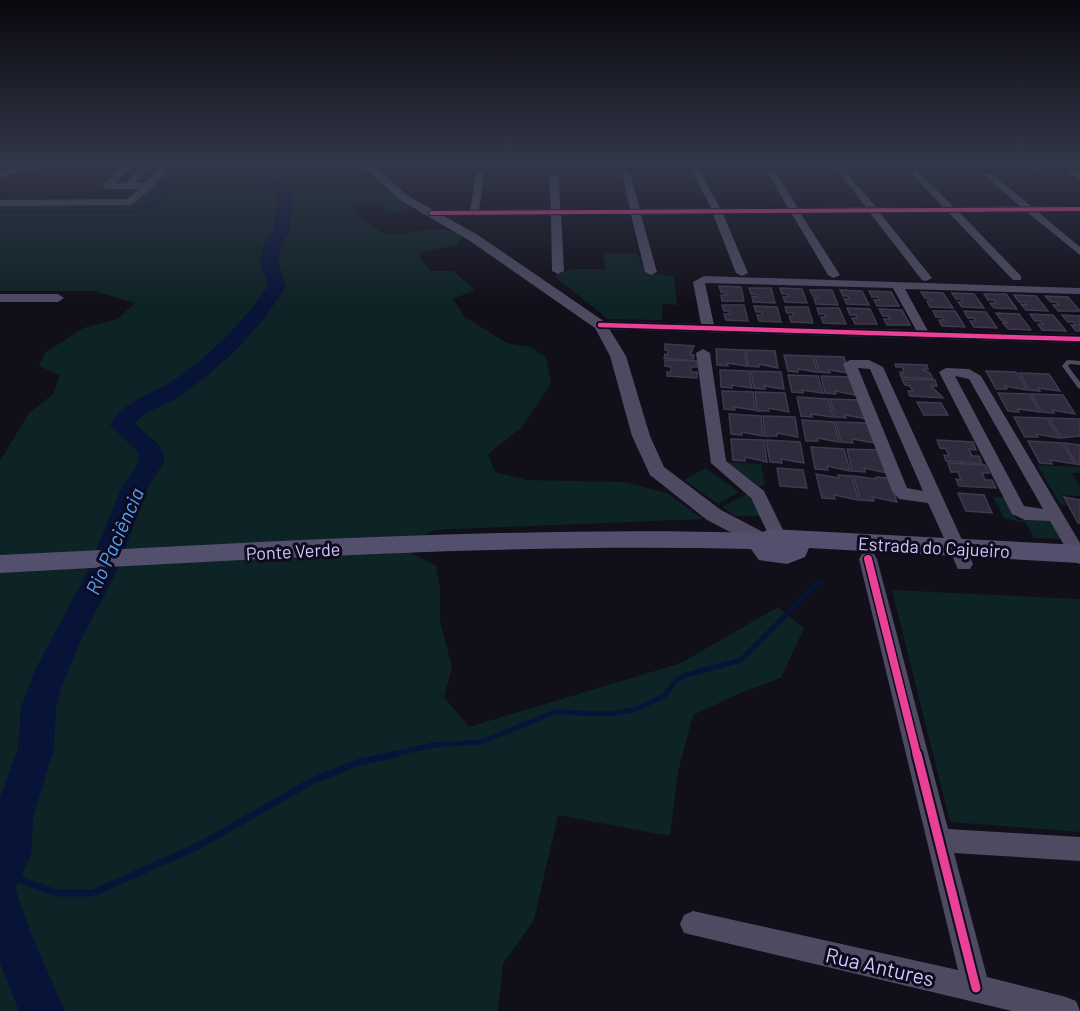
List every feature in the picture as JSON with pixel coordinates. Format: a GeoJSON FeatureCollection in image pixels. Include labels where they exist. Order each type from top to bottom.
{"type":"FeatureCollection","features":[{"type":"Feature","properties":{"kind":"main road","name":"Ponte Verde"},"geometry":{"type":"LineString","coordinates":[[0,564],[500,541],[775,543]]}},
{"type":"Feature","properties":{"kind":"main road","name":"Estrada do Cajueiro"},"geometry":{"type":"LineString","coordinates":[[775,543],[868,559],[961,556]]}},
{"type":"Feature","properties":{"kind":"main road","name":"Estrada do Cajueiro"},"geometry":{"type":"LineString","coordinates":[[775,543],[961,556],[1079,559]]}},
{"type":"Feature","properties":{"kind":"street","name":"Estrada do Cajueiro"},"geometry":{"type":"LineString","coordinates":[[425,210],[474,238],[600,325],[613,342],[631,408],[650,462],[668,481],[714,514],[775,543]]}},
{"type":"Feature","properties":{"kind":"street"},"geometry":{"type":"LineString","coordinates":[[430,213],[780,210]]}},
{"type":"Feature","properties":{"kind":"street"},"geometry":{"type":"LineString","coordinates":[[794,210],[834,275]]}},
{"type":"Feature","properties":{"kind":"street"},"geometry":{"type":"LineString","coordinates":[[874,210],[926,278]]}},
{"type":"Feature","properties":{"kind":"street"},"geometry":{"type":"LineString","coordinates":[[952,210],[1017,278]]}},
{"type":"Feature","properties":{"kind":"street"},"geometry":{"type":"LineString","coordinates":[[1031,210],[1080,252]]}},
{"type":"Feature","properties":{"kind":"street"},"geometry":{"type":"LineString","coordinates":[[717,211],[742,273]]}},
{"type":"Feature","properties":{"kind":"street"},"geometry":{"type":"LineString","coordinates":[[555,212],[558,271]]}},
{"type":"Feature","properties":{"kind":"street"},"geometry":{"type":"LineString","coordinates":[[636,212],[651,272]]}},
{"type":"Feature","properties":{"kind":"street"},"geometry":{"type":"LineString","coordinates":[[708,328],[699,282],[702,279],[1080,291]]}},
{"type":"Feature","properties":{"kind":"street"},"geometry":{"type":"LineString","coordinates":[[896,284],[924,334]]}},
{"type":"Feature","properties":{"kind":"street"},"geometry":{"type":"LineString","coordinates":[[0,298],[58,298]]}},
{"type":"Feature","properties":{"kind":"street"},"geometry":{"type":"LineString","coordinates":[[600,325],[1080,339]]}},
{"type":"Feature","properties":{"kind":"street"},"geometry":{"type":"LineString","coordinates":[[703,353],[719,463],[758,495],[775,543]]}},
{"type":"Feature","properties":{"kind":"street"},"geometry":{"type":"LineString","coordinates":[[936,498],[905,495],[900,491],[850,364],[869,364],[876,368],[936,498],[961,556]]}},
{"type":"Feature","properties":{"kind":"street"},"geometry":{"type":"LineString","coordinates":[[1054,515],[1025,514],[1018,510],[946,372],[974,376],[1054,515],[1079,559]]}},
{"type":"Feature","properties":{"kind":"street"},"geometry":{"type":"LineString","coordinates":[[868,559],[976,988]]}},
{"type":"Feature","properties":{"kind":"street"},"geometry":{"type":"LineString","coordinates":[[938,840],[1080,849]]}},
{"type":"Feature","properties":{"kind":"street","name":"Rua Antures"},"geometry":{"type":"LineString","coordinates":[[693,924],[976,988],[1066,1011]]}},
{"type":"Feature","properties":{"kind":"lane"},"geometry":{"type":"LineString","coordinates":[[1080,363],[1068,362],[1065,366],[1080,387]]}},
{"type":"Feature","properties":{"kind":"green space"},"geometry":{"type":"Polygon","coordinates":[[[0,210],[355,210],[372,226],[384,233],[399,234],[442,229],[464,235],[456,245],[420,252],[420,259],[431,271],[453,271],[475,290],[453,299],[465,317],[507,343],[530,347],[546,357],[551,383],[523,426],[488,454],[495,472],[526,480],[625,482],[667,493],[703,519],[433,530],[408,547],[413,554],[436,566],[440,588],[440,621],[452,667],[444,697],[469,727],[681,663],[778,607],[804,628],[781,678],[743,692],[693,715],[678,772],[670,836],[558,815],[534,920],[503,964],[498,1011],[0,1011],[0,461],[29,413],[53,394],[60,375],[39,366],[45,353],[83,328],[117,319],[135,303],[94,291],[0,291],[0,210]]]}},
{"type":"Feature","properties":{"kind":"green space"},"geometry":{"type":"Polygon","coordinates":[[[386,210],[407,210],[403,213],[386,210]]]}},
{"type":"Feature","properties":{"kind":"green space"},"geometry":{"type":"Polygon","coordinates":[[[603,253],[637,253],[646,273],[674,276],[677,305],[663,304],[662,320],[608,319],[554,276],[571,269],[606,269],[603,253]]]}},
{"type":"Feature","properties":{"kind":"green space"},"geometry":{"type":"Polygon","coordinates":[[[727,462],[761,464],[765,485],[759,486],[727,462]]]}},
{"type":"Feature","properties":{"kind":"green space"},"geometry":{"type":"Polygon","coordinates":[[[1037,465],[1080,467],[1080,473],[1071,473],[1080,486],[1080,496],[1061,495],[1067,506],[1061,505],[1037,465]]]}},
{"type":"Feature","properties":{"kind":"green space"},"geometry":{"type":"Polygon","coordinates":[[[705,468],[739,492],[718,504],[684,480],[705,468]]]}},
{"type":"Feature","properties":{"kind":"green space"},"geometry":{"type":"Polygon","coordinates":[[[747,494],[761,516],[734,516],[722,507],[747,494]]]}},
{"type":"Feature","properties":{"kind":"green space"},"geometry":{"type":"Polygon","coordinates":[[[993,497],[1005,498],[1017,520],[1052,521],[1063,539],[1034,538],[1026,523],[1004,518],[993,497]]]}},
{"type":"Feature","properties":{"kind":"green space"},"geometry":{"type":"Polygon","coordinates":[[[892,590],[1080,599],[1080,832],[950,822],[892,590]]]}},
{"type":"Feature","properties":{"kind":"building"},"geometry":{"type":"Polygon","coordinates":[[[719,286],[741,287],[744,301],[722,301],[721,295],[727,295],[721,292],[719,286]]]}},
{"type":"Feature","properties":{"kind":"building"},"geometry":{"type":"Polygon","coordinates":[[[749,288],[771,288],[775,303],[753,302],[752,296],[757,297],[756,294],[751,294],[749,288]]]}},
{"type":"Feature","properties":{"kind":"building"},"geometry":{"type":"Polygon","coordinates":[[[780,288],[802,289],[807,303],[785,302],[783,297],[788,297],[787,294],[782,294],[780,288]]]}},
{"type":"Feature","properties":{"kind":"building"},"geometry":{"type":"Polygon","coordinates":[[[810,290],[832,290],[838,305],[816,304],[814,298],[819,298],[813,296],[810,290]]]}},
{"type":"Feature","properties":{"kind":"building"},"geometry":{"type":"Polygon","coordinates":[[[840,290],[862,291],[869,305],[847,304],[844,299],[849,299],[848,296],[843,296],[840,290]]]}},
{"type":"Feature","properties":{"kind":"building"},"geometry":{"type":"Polygon","coordinates":[[[869,291],[891,292],[899,306],[877,306],[874,300],[879,300],[878,297],[872,297],[869,291]]]}},
{"type":"Feature","properties":{"kind":"building"},"geometry":{"type":"Polygon","coordinates":[[[921,292],[943,293],[953,308],[930,307],[927,301],[932,301],[931,299],[925,298],[921,292]]]}},
{"type":"Feature","properties":{"kind":"building"},"geometry":{"type":"Polygon","coordinates":[[[952,293],[974,294],[984,308],[962,307],[958,302],[963,302],[961,299],[956,299],[952,293]]]}},
{"type":"Feature","properties":{"kind":"building"},"geometry":{"type":"Polygon","coordinates":[[[984,294],[1006,294],[1017,309],[994,308],[990,303],[996,303],[994,300],[988,300],[984,294]]]}},
{"type":"Feature","properties":{"kind":"building"},"geometry":{"type":"Polygon","coordinates":[[[1014,295],[1036,296],[1048,311],[1026,310],[1021,304],[1027,305],[1025,302],[1019,302],[1014,295]]]}},
{"type":"Feature","properties":{"kind":"building"},"geometry":{"type":"Polygon","coordinates":[[[1045,296],[1068,297],[1080,311],[1058,311],[1053,305],[1059,305],[1051,302],[1045,296]]]}},
{"type":"Feature","properties":{"kind":"building"},"geometry":{"type":"Polygon","coordinates":[[[722,305],[744,305],[748,321],[726,320],[724,314],[730,314],[729,311],[724,311],[722,305]]]}},
{"type":"Feature","properties":{"kind":"building"},"geometry":{"type":"Polygon","coordinates":[[[754,306],[777,307],[781,322],[759,321],[757,315],[762,315],[762,312],[756,312],[754,306]]]}},
{"type":"Feature","properties":{"kind":"building"},"geometry":{"type":"Polygon","coordinates":[[[785,307],[808,307],[813,323],[791,322],[789,316],[794,316],[793,313],[787,313],[785,307]]]}},
{"type":"Feature","properties":{"kind":"building"},"geometry":{"type":"Polygon","coordinates":[[[817,308],[839,308],[846,324],[823,323],[821,317],[826,317],[825,314],[819,314],[817,308]]]}},
{"type":"Feature","properties":{"kind":"building"},"geometry":{"type":"Polygon","coordinates":[[[847,308],[870,309],[877,324],[855,324],[852,318],[857,318],[856,315],[850,315],[847,308]]]}},
{"type":"Feature","properties":{"kind":"building"},"geometry":{"type":"Polygon","coordinates":[[[879,309],[902,310],[910,325],[887,325],[884,319],[890,319],[888,316],[883,316],[879,309]]]}},
{"type":"Feature","properties":{"kind":"building"},"geometry":{"type":"Polygon","coordinates":[[[933,311],[955,311],[965,327],[942,326],[939,320],[944,320],[942,317],[936,317],[933,311]]]}},
{"type":"Feature","properties":{"kind":"building"},"geometry":{"type":"Polygon","coordinates":[[[964,311],[986,312],[997,328],[974,327],[970,321],[976,321],[974,318],[968,318],[964,311]]]}},
{"type":"Feature","properties":{"kind":"building"},"geometry":{"type":"Polygon","coordinates":[[[996,313],[1019,314],[1031,330],[1008,329],[1003,323],[1009,323],[1001,320],[996,313]]]}},
{"type":"Feature","properties":{"kind":"building"},"geometry":{"type":"Polygon","coordinates":[[[1030,314],[1053,315],[1066,331],[1042,330],[1038,324],[1043,324],[1041,321],[1035,321],[1030,314]]]}},
{"type":"Feature","properties":{"kind":"building"},"geometry":{"type":"Polygon","coordinates":[[[1062,315],[1080,316],[1080,331],[1076,331],[1071,325],[1076,325],[1074,322],[1068,322],[1062,315]]]}},
{"type":"Feature","properties":{"kind":"building"},"geometry":{"type":"Polygon","coordinates":[[[665,344],[694,346],[690,355],[694,355],[693,361],[664,358],[665,354],[668,355],[665,344]]]}},
{"type":"Feature","properties":{"kind":"building"},"geometry":{"type":"Polygon","coordinates":[[[716,349],[744,350],[747,366],[727,363],[728,366],[717,365],[716,349]]]}},
{"type":"Feature","properties":{"kind":"building"},"geometry":{"type":"Polygon","coordinates":[[[746,350],[775,351],[778,368],[759,364],[759,367],[748,366],[746,350]]]}},
{"type":"Feature","properties":{"kind":"building"},"geometry":{"type":"Polygon","coordinates":[[[784,355],[813,356],[817,372],[798,369],[798,372],[788,371],[784,355]]]}},
{"type":"Feature","properties":{"kind":"building"},"geometry":{"type":"Polygon","coordinates":[[[815,356],[844,357],[849,373],[829,370],[830,373],[819,372],[815,356]]]}},
{"type":"Feature","properties":{"kind":"building"},"geometry":{"type":"Polygon","coordinates":[[[665,360],[696,361],[697,367],[691,367],[691,372],[697,372],[697,378],[667,376],[667,372],[671,372],[671,367],[665,366],[665,360]]]}},
{"type":"Feature","properties":{"kind":"building"},"geometry":{"type":"Polygon","coordinates":[[[895,364],[927,365],[928,369],[922,369],[930,373],[933,379],[901,377],[900,372],[904,373],[902,367],[896,367],[895,364]]]}},
{"type":"Feature","properties":{"kind":"building"},"geometry":{"type":"Polygon","coordinates":[[[720,370],[749,371],[752,388],[732,385],[732,388],[721,387],[720,370]]]}},
{"type":"Feature","properties":{"kind":"building"},"geometry":{"type":"Polygon","coordinates":[[[751,371],[781,372],[784,389],[764,386],[765,389],[754,388],[751,371]]]}},
{"type":"Feature","properties":{"kind":"building"},"geometry":{"type":"Polygon","coordinates":[[[986,371],[1016,372],[1027,390],[1005,386],[1007,389],[996,389],[986,371]]]}},
{"type":"Feature","properties":{"kind":"building"},"geometry":{"type":"Polygon","coordinates":[[[1019,373],[1049,374],[1060,391],[1038,388],[1040,391],[1029,390],[1019,373]]]}},
{"type":"Feature","properties":{"kind":"building"},"geometry":{"type":"Polygon","coordinates":[[[788,375],[818,376],[823,393],[802,390],[803,393],[792,392],[788,375]]]}},
{"type":"Feature","properties":{"kind":"building"},"geometry":{"type":"Polygon","coordinates":[[[821,376],[851,377],[856,395],[835,391],[836,394],[825,393],[821,376]]]}},
{"type":"Feature","properties":{"kind":"building"},"geometry":{"type":"Polygon","coordinates":[[[902,379],[935,380],[937,386],[931,386],[943,398],[910,396],[908,391],[913,391],[910,386],[905,385],[902,379]]]}},
{"type":"Feature","properties":{"kind":"building"},"geometry":{"type":"Polygon","coordinates":[[[722,391],[753,392],[755,410],[734,407],[735,410],[724,409],[722,391]]]}},
{"type":"Feature","properties":{"kind":"building"},"geometry":{"type":"Polygon","coordinates":[[[755,392],[785,393],[789,412],[768,408],[769,411],[757,411],[755,392]]]}},
{"type":"Feature","properties":{"kind":"building"},"geometry":{"type":"Polygon","coordinates":[[[998,393],[1029,394],[1040,412],[1018,409],[1019,412],[1008,411],[998,393]]]}},
{"type":"Feature","properties":{"kind":"building"},"geometry":{"type":"Polygon","coordinates":[[[1031,394],[1063,395],[1075,414],[1052,410],[1054,413],[1042,412],[1031,394]]]}},
{"type":"Feature","properties":{"kind":"building"},"geometry":{"type":"Polygon","coordinates":[[[797,397],[828,399],[833,417],[811,414],[812,417],[801,416],[797,397]]]}},
{"type":"Feature","properties":{"kind":"building"},"geometry":{"type":"Polygon","coordinates":[[[830,399],[861,400],[867,419],[845,415],[846,418],[835,417],[830,399]]]}},
{"type":"Feature","properties":{"kind":"building"},"geometry":{"type":"Polygon","coordinates":[[[917,402],[941,403],[948,415],[924,415],[917,402]]]}},
{"type":"Feature","properties":{"kind":"building"},"geometry":{"type":"Polygon","coordinates":[[[729,414],[761,416],[763,436],[742,432],[742,435],[731,434],[729,414]]]}},
{"type":"Feature","properties":{"kind":"building"},"geometry":{"type":"Polygon","coordinates":[[[763,416],[795,417],[798,437],[777,433],[777,436],[765,436],[763,416]]]}},
{"type":"Feature","properties":{"kind":"building"},"geometry":{"type":"Polygon","coordinates":[[[1014,417],[1047,418],[1059,438],[1036,434],[1038,437],[1025,437],[1014,417]]]}},
{"type":"Feature","properties":{"kind":"building"},"geometry":{"type":"Polygon","coordinates":[[[1049,418],[1080,419],[1080,436],[1061,438],[1049,418]]]}},
{"type":"Feature","properties":{"kind":"building"},"geometry":{"type":"Polygon","coordinates":[[[802,420],[834,422],[839,442],[817,438],[818,441],[806,441],[802,420]]]}},
{"type":"Feature","properties":{"kind":"building"},"geometry":{"type":"Polygon","coordinates":[[[836,422],[868,423],[875,443],[852,439],[853,443],[841,442],[836,422]]]}},
{"type":"Feature","properties":{"kind":"building"},"geometry":{"type":"Polygon","coordinates":[[[731,439],[764,440],[767,462],[745,457],[745,461],[733,460],[731,439]]]}},
{"type":"Feature","properties":{"kind":"building"},"geometry":{"type":"Polygon","coordinates":[[[766,440],[800,442],[804,463],[781,459],[782,463],[770,462],[766,440]]]}},
{"type":"Feature","properties":{"kind":"building"},"geometry":{"type":"Polygon","coordinates":[[[937,440],[973,442],[976,450],[969,449],[972,456],[979,456],[982,464],[946,461],[944,455],[949,456],[946,449],[940,448],[937,440]]]}},
{"type":"Feature","properties":{"kind":"building"},"geometry":{"type":"Polygon","coordinates":[[[1028,441],[1062,443],[1075,464],[1050,460],[1052,464],[1040,463],[1028,441]]]}},
{"type":"Feature","properties":{"kind":"building"},"geometry":{"type":"Polygon","coordinates":[[[1064,443],[1080,445],[1080,465],[1077,464],[1064,443]]]}},
{"type":"Feature","properties":{"kind":"building"},"geometry":{"type":"Polygon","coordinates":[[[811,447],[844,449],[850,471],[827,466],[828,470],[815,469],[811,447]]]}},
{"type":"Feature","properties":{"kind":"building"},"geometry":{"type":"Polygon","coordinates":[[[847,449],[880,450],[887,473],[864,468],[865,472],[852,471],[847,449]]]}},
{"type":"Feature","properties":{"kind":"building"},"geometry":{"type":"Polygon","coordinates":[[[948,463],[985,465],[989,473],[982,473],[985,480],[992,480],[996,488],[959,486],[956,479],[961,480],[958,472],[951,472],[948,463]]]}},
{"type":"Feature","properties":{"kind":"building"},"geometry":{"type":"Polygon","coordinates":[[[777,468],[803,470],[807,488],[780,486],[777,468]]]}},
{"type":"Feature","properties":{"kind":"building"},"geometry":{"type":"Polygon","coordinates":[[[816,474],[839,478],[838,475],[852,476],[858,500],[834,495],[835,499],[822,498],[816,474]]]}},
{"type":"Feature","properties":{"kind":"building"},"geometry":{"type":"Polygon","coordinates":[[[854,476],[889,478],[897,502],[872,497],[874,501],[860,500],[854,476]]]}},
{"type":"Feature","properties":{"kind":"building"},"geometry":{"type":"Polygon","coordinates":[[[958,493],[984,495],[992,513],[966,511],[958,493]]]}},
{"type":"Feature","properties":{"kind":"building"},"geometry":{"type":"Polygon","coordinates":[[[1064,497],[1080,500],[1080,523],[1078,523],[1064,497]]]}},
{"type":"Feature","properties":{"kind":"waterway"},"geometry":{"type":"LineString","coordinates":[[0,212],[136,210]]}},
{"type":"Feature","properties":{"kind":"waterway","name":"Rio Paciência"},"geometry":{"type":"LineString","coordinates":[[0,875],[11,856],[13,818],[36,748],[39,708],[45,685],[103,571],[134,489],[152,462],[148,448],[122,425],[130,414],[164,397],[216,358],[255,318],[277,286],[269,262],[271,248],[281,231],[284,210]]}},
{"type":"Feature","properties":{"kind":"waterway"},"geometry":{"type":"LineString","coordinates":[[389,755],[433,745],[481,742],[555,712],[610,714],[634,710],[664,696],[676,680],[686,675],[741,660],[819,582]]}},
{"type":"Feature","properties":{"kind":"waterway"},"geometry":{"type":"LineString","coordinates":[[11,856],[21,880],[56,893],[93,893],[198,846],[312,781],[357,763],[396,754]]}},
{"type":"Feature","properties":{"kind":"waterway","name":"Rio Paciência"},"geometry":{"type":"LineString","coordinates":[[0,901],[11,937],[42,1011]]}},
{"type":"Feature","properties":{"kind":"cycle path"},"geometry":{"type":"LineString","coordinates":[[431,213],[889,210]]}},
{"type":"Feature","properties":{"kind":"cycle path"},"geometry":{"type":"LineString","coordinates":[[600,325],[1080,339]]}},
{"type":"Feature","properties":{"kind":"cycle path"},"geometry":{"type":"LineString","coordinates":[[868,559],[976,988]]}}]}
